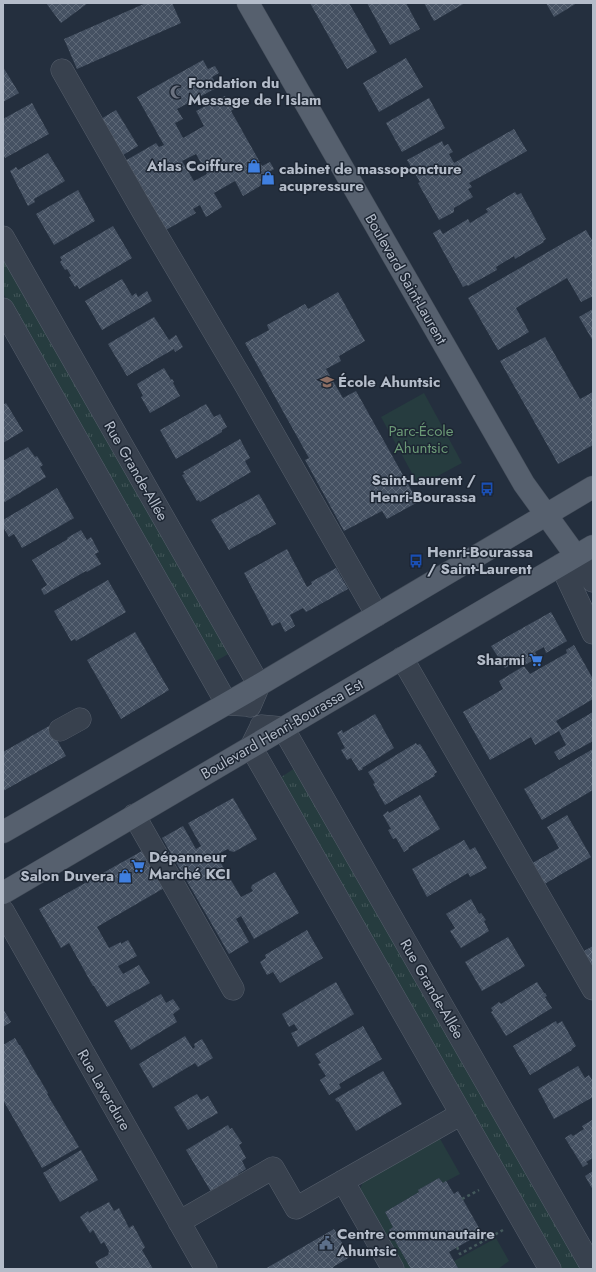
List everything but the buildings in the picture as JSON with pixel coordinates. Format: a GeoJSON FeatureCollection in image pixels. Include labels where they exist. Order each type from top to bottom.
{"type":"FeatureCollection","features":[{"type":"Feature","properties":{"kind":"main road","name":"Boulevard Saint-Laurent"},"geometry":{"type":"LineString","coordinates":[[248,3],[543,516],[577,556]]}},
{"type":"Feature","properties":{"kind":"main road"},"geometry":{"type":"LineString","coordinates":[[3,832],[227,704],[593,487]]}},
{"type":"Feature","properties":{"kind":"main road","name":"Boulevard Henri-Bourassa Est"},"geometry":{"type":"LineString","coordinates":[[3,892],[577,556]]}},
{"type":"Feature","properties":{"kind":"street"},"geometry":{"type":"LineString","coordinates":[[62,70],[377,615]]}},
{"type":"Feature","properties":{"kind":"street","name":"Rue Grande-Allée"},"geometry":{"type":"LineString","coordinates":[[3,237],[259,685]]}},
{"type":"Feature","properties":{"kind":"street"},"geometry":{"type":"LineString","coordinates":[[3,309],[227,704],[250,706]]}},
{"type":"Feature","properties":{"kind":"street","name":"Boulevard Saint-Laurent"},"geometry":{"type":"LineString","coordinates":[[577,556],[593,581]]}},
{"type":"Feature","properties":{"kind":"street","name":"Boulevard Saint-Laurent"},"geometry":{"type":"LineString","coordinates":[[577,556],[593,633]]}},
{"type":"Feature","properties":{"kind":"street"},"geometry":{"type":"LineString","coordinates":[[402,658],[593,990]]}},
{"type":"Feature","properties":{"kind":"street"},"geometry":{"type":"LineString","coordinates":[[250,706],[259,685]]}},
{"type":"Feature","properties":{"kind":"street"},"geometry":{"type":"LineString","coordinates":[[250,706],[261,726]]}},
{"type":"Feature","properties":{"kind":"street"},"geometry":{"type":"LineString","coordinates":[[60,730],[80,719]]}},
{"type":"Feature","properties":{"kind":"street"},"geometry":{"type":"LineString","coordinates":[[261,726],[283,728]]}},
{"type":"Feature","properties":{"kind":"street"},"geometry":{"type":"LineString","coordinates":[[261,726],[251,747],[550,1269]]}},
{"type":"Feature","properties":{"kind":"street","name":"Rue Grande-Allée"},"geometry":{"type":"LineString","coordinates":[[283,728],[593,1269]]}},
{"type":"Feature","properties":{"kind":"street"},"geometry":{"type":"LineString","coordinates":[[134,815],[233,989]]}},
{"type":"Feature","properties":{"kind":"street","name":"Rue Laverdure"},"geometry":{"type":"LineString","coordinates":[[3,911],[206,1269]]}},
{"type":"Feature","properties":{"kind":"street"},"geometry":{"type":"LineString","coordinates":[[179,1222],[273,1168],[296,1208],[461,1114]]}},
{"type":"Feature","properties":{"kind":"street"},"geometry":{"type":"LineString","coordinates":[[343,1181],[393,1269]]}},
{"type":"Feature","properties":{"kind":"path"},"geometry":{"type":"LineString","coordinates":[[462,1200],[482,1188]]}},
{"type":"Feature","properties":{"kind":"path"},"geometry":{"type":"LineString","coordinates":[[457,1247],[460,1254],[505,1229]]}},
{"type":"Feature","properties":{"kind":"green space"},"geometry":{"type":"Polygon","coordinates":[[[3,254],[230,653],[214,662],[3,293],[3,254]]]}},
{"type":"Feature","properties":{"kind":"green space","name":"Parc-École Ahuntsic"},"geometry":{"type":"Polygon","coordinates":[[[424,393],[462,463],[419,486],[381,417],[424,393]]]}},
{"type":"Feature","properties":{"kind":"green space"},"geometry":{"type":"Polygon","coordinates":[[[295,768],[582,1269],[560,1269],[280,778],[295,768]]]}},
{"type":"Feature","properties":{"kind":"green space"},"geometry":{"type":"Polygon","coordinates":[[[439,1137],[460,1174],[443,1183],[439,1178],[385,1212],[393,1227],[389,1230],[411,1269],[404,1269],[360,1189],[363,1182],[439,1137]]]}},
{"type":"Feature","properties":{"kind":"green space"},"geometry":{"type":"Polygon","coordinates":[[[496,1238],[509,1261],[498,1269],[456,1269],[458,1268],[454,1261],[496,1238]]]}},
{"type":"Feature","properties":{"kind":"place","name":"Fondation du Message de l’Islam"},"geometry":{"type":"Point","coordinates":[177,92]}},
{"type":"Feature","properties":{"kind":"place","name":"Atlas Coiffure"},"geometry":{"type":"Point","coordinates":[254,166]}},
{"type":"Feature","properties":{"kind":"place","name":"cabinet de massoponcture acupressure"},"geometry":{"type":"Point","coordinates":[268,178]}},
{"type":"Feature","properties":{"kind":"place","name":"École Ahuntsic"},"geometry":{"type":"Point","coordinates":[327,382]}},
{"type":"Feature","properties":{"kind":"place","name":"Saint-Laurent / Henri-Bourassa"},"geometry":{"type":"Point","coordinates":[487,489]}},
{"type":"Feature","properties":{"kind":"place","name":"Henri-Bourassa / Saint-Laurent"},"geometry":{"type":"Point","coordinates":[416,561]}},
{"type":"Feature","properties":{"kind":"place","name":"Sharmi"},"geometry":{"type":"Point","coordinates":[536,660]}},
{"type":"Feature","properties":{"kind":"place","name":"Dépanneur Marché KCI"},"geometry":{"type":"Point","coordinates":[138,866]}},
{"type":"Feature","properties":{"kind":"place","name":"Salon Duvera"},"geometry":{"type":"Point","coordinates":[125,876]}},
{"type":"Feature","properties":{"kind":"place","name":"Centre communautaire Ahuntsic"},"geometry":{"type":"Point","coordinates":[326,1243]}}]}
